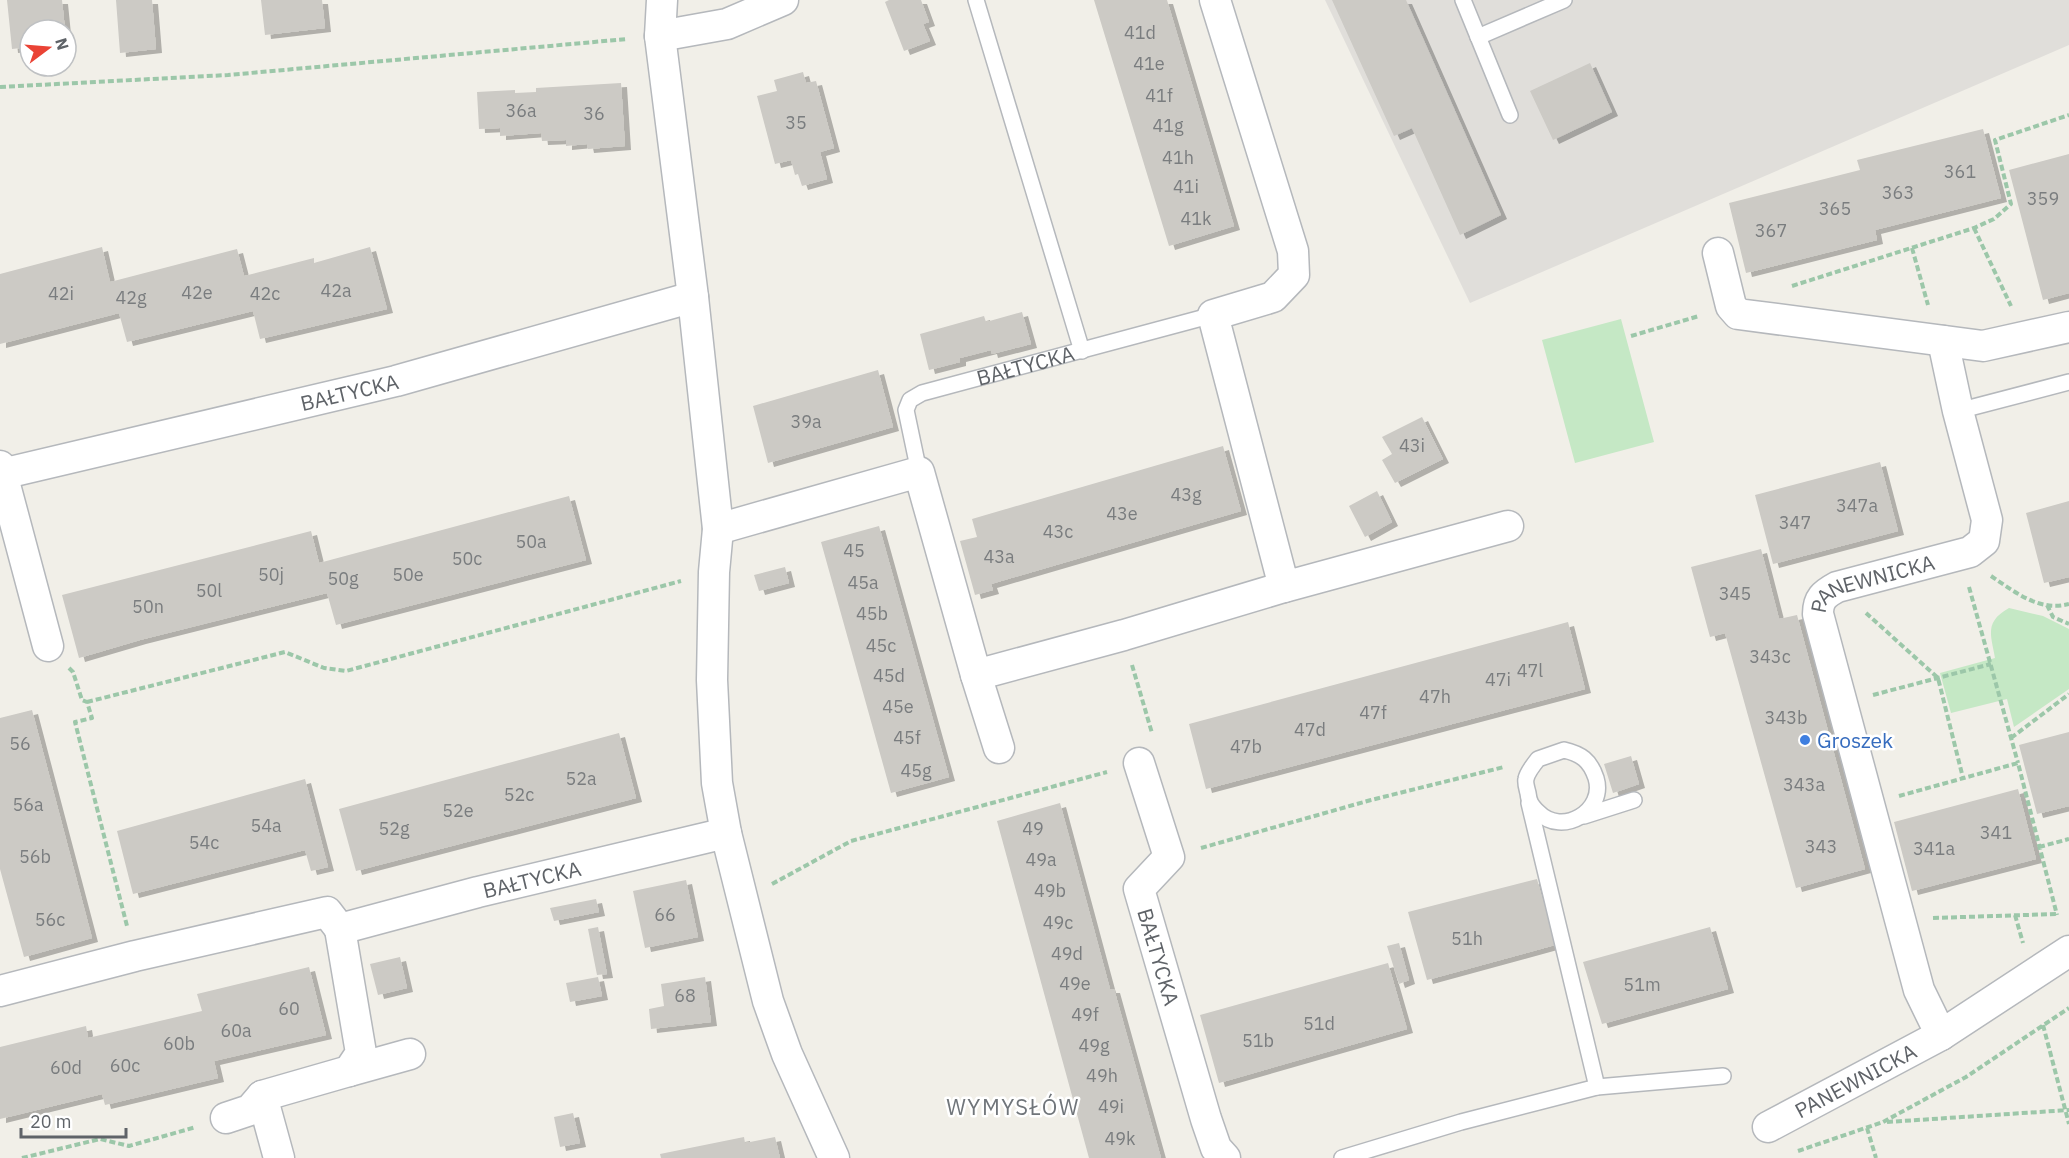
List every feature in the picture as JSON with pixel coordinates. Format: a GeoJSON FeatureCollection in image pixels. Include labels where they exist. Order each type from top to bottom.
{"type":"FeatureCollection","features":[{"type":"Feature","properties":{"kind":"street"},"geometry":{"type":"LineString","coordinates":[[662,0],[660,36],[693,297],[718,529],[714,572],[712,680],[717,783],[726,833],[768,1001],[787,1054],[834,1158]]}},
{"type":"Feature","properties":{"kind":"street"},"geometry":{"type":"LineString","coordinates":[[660,36],[727,24],[783,0]]}},
{"type":"Feature","properties":{"kind":"street","name":"BAŁTYCKA"},"geometry":{"type":"LineString","coordinates":[[1213,315],[1273,297],[1294,275],[1293,251],[1215,0]]}},
{"type":"Feature","properties":{"kind":"street"},"geometry":{"type":"LineString","coordinates":[[1718,253],[1731,306],[1738,314],[1983,346],[2069,327]]}},
{"type":"Feature","properties":{"kind":"street","name":"BAŁTYCKA"},"geometry":{"type":"LineString","coordinates":[[48,646],[1,470],[396,381],[693,297]]}},
{"type":"Feature","properties":{"kind":"street"},"geometry":{"type":"LineString","coordinates":[[1213,315],[1284,587]]}},
{"type":"Feature","properties":{"kind":"street","name":"PANEWNICKA"},"geometry":{"type":"LineString","coordinates":[[1941,1035],[1919,990],[1818,614],[1818,605],[1822,597],[1838,587],[1970,552],[1984,542],[1987,520],[1958,411],[1943,341]]}},
{"type":"Feature","properties":{"kind":"street"},"geometry":{"type":"LineString","coordinates":[[718,529],[919,472]]}},
{"type":"Feature","properties":{"kind":"street","name":"BAŁTYCKA"},"geometry":{"type":"LineString","coordinates":[[919,472],[999,748]]}},
{"type":"Feature","properties":{"kind":"street"},"geometry":{"type":"LineString","coordinates":[[976,675],[1124,636],[1284,587],[1508,526]]}},
{"type":"Feature","properties":{"kind":"street","name":"BAŁTYCKA"},"geometry":{"type":"LineString","coordinates":[[1139,763],[1169,857],[1139,889],[1206,1119],[1216,1148],[1225,1158]]}},
{"type":"Feature","properties":{"kind":"street","name":"BAŁTYCKA"},"geometry":{"type":"LineString","coordinates":[[340,929],[478,892],[726,833]]}},
{"type":"Feature","properties":{"kind":"street"},"geometry":{"type":"LineString","coordinates":[[0,992],[135,956],[327,912],[340,929],[361,1053],[349,1071]]}},
{"type":"Feature","properties":{"kind":"street","name":"PANEWNICKA"},"geometry":{"type":"LineString","coordinates":[[1768,1126],[1941,1035],[2069,951]]}},
{"type":"Feature","properties":{"kind":"street"},"geometry":{"type":"LineString","coordinates":[[226,1118],[250,1110],[262,1096],[410,1054]]}},
{"type":"Feature","properties":{"kind":"street"},"geometry":{"type":"LineString","coordinates":[[262,1096],[279,1158]]}},
{"type":"Feature","properties":{"kind":"lane"},"geometry":{"type":"LineString","coordinates":[[976,0],[1082,351]]}},
{"type":"Feature","properties":{"kind":"lane"},"geometry":{"type":"LineString","coordinates":[[1463,0],[1510,115]]}},
{"type":"Feature","properties":{"kind":"lane"},"geometry":{"type":"LineString","coordinates":[[1478,37],[1564,0]]}},
{"type":"Feature","properties":{"kind":"lane","name":"BAŁTYCKA"},"geometry":{"type":"LineString","coordinates":[[919,472],[906,410],[910,400],[922,393],[1213,315]]}},
{"type":"Feature","properties":{"kind":"lane"},"geometry":{"type":"LineString","coordinates":[[1958,411],[2069,382]]}},
{"type":"Feature","properties":{"kind":"lane"},"geometry":{"type":"LineString","coordinates":[[1584,816],[1597,797],[1598,784],[1592,766],[1580,754],[1564,750],[1538,759],[1526,778],[1529,803],[1597,1087]]}},
{"type":"Feature","properties":{"kind":"lane"},"geometry":{"type":"LineString","coordinates":[[1529,803],[1545,819],[1561,823],[1634,800]]}},
{"type":"Feature","properties":{"kind":"lane"},"geometry":{"type":"LineString","coordinates":[[1342,1158],[1461,1122],[1597,1087],[1722,1076]]}},
{"type":"Feature","properties":{"kind":"path"},"geometry":{"type":"LineString","coordinates":[[0,87],[228,75],[660,36]]}},
{"type":"Feature","properties":{"kind":"path"},"geometry":{"type":"LineString","coordinates":[[1782,289],[1974,228],[1994,219],[2012,204],[1995,140],[2069,116]]}},
{"type":"Feature","properties":{"kind":"path"},"geometry":{"type":"LineString","coordinates":[[1974,228],[2013,309]]}},
{"type":"Feature","properties":{"kind":"path"},"geometry":{"type":"LineString","coordinates":[[1912,248],[1930,312]]}},
{"type":"Feature","properties":{"kind":"path"},"geometry":{"type":"LineString","coordinates":[[1631,336],[1731,306]]}},
{"type":"Feature","properties":{"kind":"path"},"geometry":{"type":"LineString","coordinates":[[1960,555],[2029,601],[2060,606],[2069,604]]}},
{"type":"Feature","properties":{"kind":"path"},"geometry":{"type":"LineString","coordinates":[[1960,555],[2060,922]]}},
{"type":"Feature","properties":{"kind":"path"},"geometry":{"type":"LineString","coordinates":[[135,956],[75,722],[92,718],[87,702],[285,652],[324,668],[346,671],[618,600],[714,572]]}},
{"type":"Feature","properties":{"kind":"path"},"geometry":{"type":"LineString","coordinates":[[1838,587],[1938,678],[1963,778]]}},
{"type":"Feature","properties":{"kind":"path"},"geometry":{"type":"LineString","coordinates":[[2047,605],[2053,617],[2069,624]]}},
{"type":"Feature","properties":{"kind":"path"},"geometry":{"type":"LineString","coordinates":[[743,900],[851,841],[1159,757],[1124,636]]}},
{"type":"Feature","properties":{"kind":"path"},"geometry":{"type":"LineString","coordinates":[[1842,703],[1991,664]]}},
{"type":"Feature","properties":{"kind":"path"},"geometry":{"type":"LineString","coordinates":[[2011,738],[2069,694]]}},
{"type":"Feature","properties":{"kind":"path"},"geometry":{"type":"LineString","coordinates":[[1212,845],[1371,800],[1538,759]]}},
{"type":"Feature","properties":{"kind":"path"},"geometry":{"type":"LineString","coordinates":[[1870,804],[2018,763]]}},
{"type":"Feature","properties":{"kind":"path"},"geometry":{"type":"LineString","coordinates":[[2039,847],[2069,839]]}},
{"type":"Feature","properties":{"kind":"path"},"geometry":{"type":"LineString","coordinates":[[1924,918],[2056,914]]}},
{"type":"Feature","properties":{"kind":"path"},"geometry":{"type":"LineString","coordinates":[[2014,915],[2024,945]]}},
{"type":"Feature","properties":{"kind":"path"},"geometry":{"type":"LineString","coordinates":[[1790,1154],[1884,1122],[1966,1077],[2069,1008]]}},
{"type":"Feature","properties":{"kind":"path"},"geometry":{"type":"LineString","coordinates":[[2043,1025],[2069,1124]]}},
{"type":"Feature","properties":{"kind":"path"},"geometry":{"type":"LineString","coordinates":[[1884,1122],[2067,1110]]}},
{"type":"Feature","properties":{"kind":"path"},"geometry":{"type":"LineString","coordinates":[[22,1158],[100,1139],[129,1146],[226,1118]]}},
{"type":"Feature","properties":{"kind":"path"},"geometry":{"type":"LineString","coordinates":[[1867,1128],[1876,1158]]}},
{"type":"Feature","properties":{"kind":"shaded area"},"geometry":{"type":"Polygon","coordinates":[[[1325,0],[2069,0],[2069,45],[1470,303],[1325,0]]]}},
{"type":"Feature","properties":{"kind":"green space"},"geometry":{"type":"Polygon","coordinates":[[[1621,319],[1654,442],[1575,463],[1542,340],[1621,319]]]}},
{"type":"Feature","properties":{"kind":"green space"},"geometry":{"type":"Polygon","coordinates":[[[2009,608],[2043,616],[2069,629],[2069,689],[2014,727],[2007,699],[1951,713],[1940,673],[1995,658],[1991,630],[1996,618],[2009,608]]]}},
{"type":"Feature","properties":{"kind":"building"},"geometry":{"type":"Polygon","coordinates":[[[7,0],[62,0],[64,18],[18,18],[18,48],[12,49],[7,0]]]}},
{"type":"Feature","properties":{"kind":"building"},"geometry":{"type":"Polygon","coordinates":[[[116,0],[152,0],[156,49],[120,53],[116,0]]]}},
{"type":"Feature","properties":{"kind":"building"},"geometry":{"type":"Polygon","coordinates":[[[261,0],[322,0],[325,28],[265,35],[261,0]]]}},
{"type":"Feature","properties":{"kind":"building"},"geometry":{"type":"Polygon","coordinates":[[[921,0],[929,22],[923,24],[930,41],[904,51],[885,2],[921,0]]]}},
{"type":"Feature","properties":{"kind":"building"},"geometry":{"type":"Polygon","coordinates":[[[1094,0],[1167,0],[1234,226],[1169,246],[1094,0]]]}},
{"type":"Feature","properties":{"kind":"building"},"geometry":{"type":"Polygon","coordinates":[[[1332,0],[1406,0],[1501,215],[1460,235],[1412,128],[1394,136],[1332,0]]]}},
{"type":"Feature","properties":{"kind":"building"},"geometry":{"type":"Polygon","coordinates":[[[1590,63],[1612,112],[1553,140],[1530,91],[1590,63]]]}},
{"type":"Feature","properties":{"kind":"building"},"geometry":{"type":"Polygon","coordinates":[[[803,72],[806,83],[816,81],[834,148],[820,152],[827,179],[802,186],[798,174],[795,175],[791,160],[775,164],[757,96],[777,91],[774,80],[803,72]]]}},
{"type":"Feature","properties":{"kind":"building"},"geometry":{"type":"Polygon","coordinates":[[[621,83],[625,146],[588,149],[587,144],[566,146],[566,140],[542,141],[541,133],[500,136],[500,128],[479,129],[477,92],[515,90],[515,93],[536,92],[536,88],[621,83]]]}},
{"type":"Feature","properties":{"kind":"building"},"geometry":{"type":"Polygon","coordinates":[[[1983,129],[2001,198],[1875,230],[1877,240],[1746,273],[1729,203],[1860,170],[1857,160],[1983,129]]]}},
{"type":"Feature","properties":{"kind":"building"},"geometry":{"type":"Polygon","coordinates":[[[2069,154],[2069,293],[2043,300],[2009,170],[2069,154]]]}},
{"type":"Feature","properties":{"kind":"building"},"geometry":{"type":"Polygon","coordinates":[[[102,247],[110,282],[237,249],[244,276],[314,258],[314,263],[370,247],[387,309],[260,339],[253,311],[127,342],[119,313],[0,344],[0,274],[102,247]]]}},
{"type":"Feature","properties":{"kind":"building"},"geometry":{"type":"Polygon","coordinates":[[[1022,312],[1031,344],[992,354],[991,350],[960,358],[960,362],[929,370],[920,334],[984,316],[986,322],[1022,312]]]}},
{"type":"Feature","properties":{"kind":"building"},"geometry":{"type":"Polygon","coordinates":[[[878,370],[893,427],[768,463],[753,406],[878,370]]]}},
{"type":"Feature","properties":{"kind":"building"},"geometry":{"type":"Polygon","coordinates":[[[1422,417],[1443,459],[1395,483],[1382,460],[1392,454],[1382,437],[1422,417]]]}},
{"type":"Feature","properties":{"kind":"building"},"geometry":{"type":"Polygon","coordinates":[[[1223,446],[1241,511],[991,584],[993,590],[975,595],[960,541],[977,537],[972,519],[1223,446]]]}},
{"type":"Feature","properties":{"kind":"building"},"geometry":{"type":"Polygon","coordinates":[[[1880,462],[1898,531],[1773,564],[1755,495],[1880,462]]]}},
{"type":"Feature","properties":{"kind":"building"},"geometry":{"type":"Polygon","coordinates":[[[1377,491],[1392,522],[1365,537],[1349,506],[1377,491]]]}},
{"type":"Feature","properties":{"kind":"building"},"geometry":{"type":"Polygon","coordinates":[[[569,496],[586,560],[336,625],[327,593],[140,640],[79,658],[62,595],[311,531],[319,563],[569,496]]]}},
{"type":"Feature","properties":{"kind":"building"},"geometry":{"type":"Polygon","coordinates":[[[2069,501],[2069,577],[2044,583],[2026,513],[2069,501]]]}},
{"type":"Feature","properties":{"kind":"building"},"geometry":{"type":"Polygon","coordinates":[[[879,526],[949,777],[891,793],[821,542],[879,526]]]}},
{"type":"Feature","properties":{"kind":"building"},"geometry":{"type":"Polygon","coordinates":[[[1761,549],[1779,619],[1797,615],[1865,869],[1796,888],[1725,633],[1710,637],[1691,567],[1761,549]]]}},
{"type":"Feature","properties":{"kind":"building"},"geometry":{"type":"Polygon","coordinates":[[[785,567],[789,583],[759,591],[754,575],[785,567]]]}},
{"type":"Feature","properties":{"kind":"building"},"geometry":{"type":"Polygon","coordinates":[[[1568,622],[1585,689],[1206,789],[1189,724],[1568,622]]]}},
{"type":"Feature","properties":{"kind":"building"},"geometry":{"type":"Polygon","coordinates":[[[32,710],[92,938],[24,957],[0,869],[0,718],[32,710]]]}},
{"type":"Feature","properties":{"kind":"building"},"geometry":{"type":"Polygon","coordinates":[[[2069,732],[2069,806],[2037,814],[2019,745],[2069,732]]]}},
{"type":"Feature","properties":{"kind":"building"},"geometry":{"type":"Polygon","coordinates":[[[619,733],[636,798],[356,871],[339,809],[619,733]]]}},
{"type":"Feature","properties":{"kind":"building"},"geometry":{"type":"Polygon","coordinates":[[[1631,756],[1639,784],[1613,793],[1604,764],[1631,756]]]}},
{"type":"Feature","properties":{"kind":"building"},"geometry":{"type":"Polygon","coordinates":[[[305,779],[328,867],[311,871],[305,850],[133,894],[117,831],[305,779]]]}},
{"type":"Feature","properties":{"kind":"building"},"geometry":{"type":"Polygon","coordinates":[[[2018,789],[2036,859],[1912,891],[1894,822],[2018,789]]]}},
{"type":"Feature","properties":{"kind":"building"},"geometry":{"type":"Polygon","coordinates":[[[1060,803],[1110,989],[1114,989],[1161,1158],[1089,1158],[997,821],[1060,803]]]}},
{"type":"Feature","properties":{"kind":"building"},"geometry":{"type":"Polygon","coordinates":[[[1537,879],[1555,945],[1427,980],[1408,912],[1537,879]]]}},
{"type":"Feature","properties":{"kind":"building"},"geometry":{"type":"Polygon","coordinates":[[[686,880],[698,937],[645,948],[633,891],[686,880]]]}},
{"type":"Feature","properties":{"kind":"building"},"geometry":{"type":"Polygon","coordinates":[[[596,899],[599,912],[554,921],[550,908],[596,899]]]}},
{"type":"Feature","properties":{"kind":"building"},"geometry":{"type":"Polygon","coordinates":[[[598,927],[607,974],[597,975],[588,929],[598,927]]]}},
{"type":"Feature","properties":{"kind":"building"},"geometry":{"type":"Polygon","coordinates":[[[1710,927],[1728,989],[1602,1024],[1583,962],[1710,927]]]}},
{"type":"Feature","properties":{"kind":"building"},"geometry":{"type":"Polygon","coordinates":[[[1399,943],[1409,980],[1399,984],[1387,946],[1399,943]]]}},
{"type":"Feature","properties":{"kind":"building"},"geometry":{"type":"Polygon","coordinates":[[[400,957],[407,988],[378,995],[370,964],[400,957]]]}},
{"type":"Feature","properties":{"kind":"building"},"geometry":{"type":"Polygon","coordinates":[[[1388,963],[1407,1029],[1219,1083],[1200,1015],[1388,963]]]}},
{"type":"Feature","properties":{"kind":"building"},"geometry":{"type":"Polygon","coordinates":[[[309,967],[326,1035],[214,1061],[218,1078],[105,1105],[102,1094],[0,1119],[0,1047],[86,1026],[88,1038],[202,1011],[197,994],[309,967]]]}},
{"type":"Feature","properties":{"kind":"building"},"geometry":{"type":"Polygon","coordinates":[[[598,977],[602,996],[570,1002],[566,983],[598,977]]]}},
{"type":"Feature","properties":{"kind":"building"},"geometry":{"type":"Polygon","coordinates":[[[705,977],[711,1022],[651,1029],[649,1009],[664,1006],[661,984],[705,977]]]}},
{"type":"Feature","properties":{"kind":"building"},"geometry":{"type":"Polygon","coordinates":[[[573,1113],[580,1143],[560,1147],[554,1117],[573,1113]]]}},
{"type":"Feature","properties":{"kind":"building"},"geometry":{"type":"Polygon","coordinates":[[[744,1137],[745,1143],[775,1137],[780,1158],[661,1158],[660,1154],[744,1137]]]}},
{"type":"Feature","properties":{"kind":"place","name":"Groszek"},"geometry":{"type":"Point","coordinates":[1805,740]}},
{"type":"Feature","properties":{"kind":"district","name":"WYMYSŁÓW"},"geometry":{"type":"Point","coordinates":[1013,1106]}}]}
